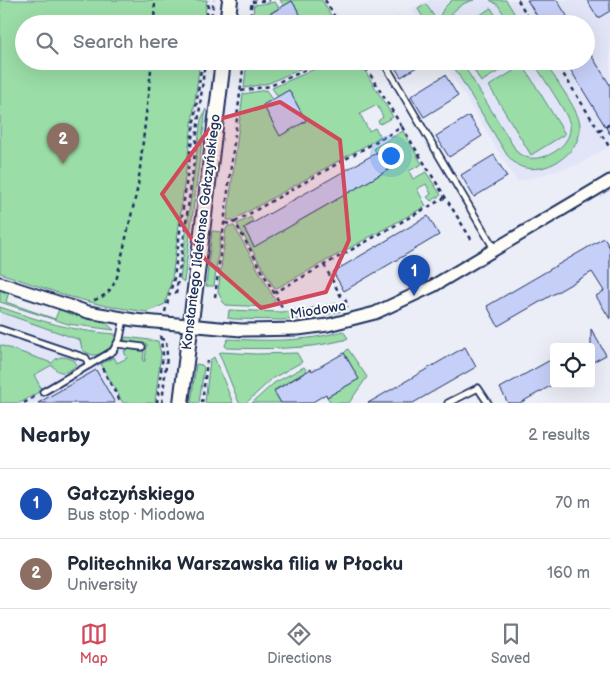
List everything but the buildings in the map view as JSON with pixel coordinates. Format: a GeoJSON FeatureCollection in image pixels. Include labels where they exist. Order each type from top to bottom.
{"type":"FeatureCollection","features":[{"type":"Feature","properties":{"kind":"street"},"geometry":{"type":"LineString","coordinates":[[228,15],[230,0]]}},
{"type":"Feature","properties":{"kind":"street","name":"Konstantego Ildefonsa Gałczyńskiego"},"geometry":{"type":"LineString","coordinates":[[181,403],[222,70]]}},
{"type":"Feature","properties":{"kind":"street","name":"Miodowa"},"geometry":{"type":"LineString","coordinates":[[0,282],[88,312],[124,318],[241,330],[312,328],[352,320],[414,296],[610,181]]}},
{"type":"Feature","properties":{"kind":"lane"},"geometry":{"type":"LineString","coordinates":[[388,70],[495,250]]}},
{"type":"Feature","properties":{"kind":"lane"},"geometry":{"type":"LineString","coordinates":[[44,392],[111,353],[118,344],[124,318]]}},
{"type":"Feature","properties":{"kind":"lane"},"geometry":{"type":"LineString","coordinates":[[0,328],[86,358],[89,365]]}},
{"type":"Feature","properties":{"kind":"lane"},"geometry":{"type":"LineString","coordinates":[[118,344],[142,347]]}},
{"type":"Feature","properties":{"kind":"lane"},"geometry":{"type":"LineString","coordinates":[[448,403],[478,388],[488,403]]}},
{"type":"Feature","properties":{"kind":"path"},"geometry":{"type":"LineString","coordinates":[[154,15],[155,0]]}},
{"type":"Feature","properties":{"kind":"path"},"geometry":{"type":"LineString","coordinates":[[208,15],[209,0]]}},
{"type":"Feature","properties":{"kind":"path"},"geometry":{"type":"LineString","coordinates":[[210,15],[214,0]]}},
{"type":"Feature","properties":{"kind":"path"},"geometry":{"type":"LineString","coordinates":[[250,15],[252,1],[270,0]]}},
{"type":"Feature","properties":{"kind":"path"},"geometry":{"type":"LineString","coordinates":[[326,0],[334,15]]}},
{"type":"Feature","properties":{"kind":"path"},"geometry":{"type":"LineString","coordinates":[[518,0],[527,15]]}},
{"type":"Feature","properties":{"kind":"path"},"geometry":{"type":"LineString","coordinates":[[90,301],[107,294],[113,289],[117,277],[138,186],[151,70]]}},
{"type":"Feature","properties":{"kind":"path"},"geometry":{"type":"LineString","coordinates":[[176,294],[203,70]]}},
{"type":"Feature","properties":{"kind":"path"},"geometry":{"type":"LineString","coordinates":[[157,403],[163,355],[159,331],[174,278],[203,70]]}},
{"type":"Feature","properties":{"kind":"path"},"geometry":{"type":"LineString","coordinates":[[215,297],[243,70]]}},
{"type":"Feature","properties":{"kind":"path"},"geometry":{"type":"LineString","coordinates":[[241,91],[270,86],[305,70]]}},
{"type":"Feature","properties":{"kind":"path"},"geometry":{"type":"LineString","coordinates":[[367,70],[471,239]]}},
{"type":"Feature","properties":{"kind":"path"},"geometry":{"type":"LineString","coordinates":[[561,70],[610,148]]}},
{"type":"Feature","properties":{"kind":"path"},"geometry":{"type":"LineString","coordinates":[[599,131],[610,124]]}},
{"type":"Feature","properties":{"kind":"path"},"geometry":{"type":"LineString","coordinates":[[225,223],[235,222],[402,127]]}},
{"type":"Feature","properties":{"kind":"path"},"geometry":{"type":"LineString","coordinates":[[274,293],[446,197]]}},
{"type":"Feature","properties":{"kind":"path"},"geometry":{"type":"LineString","coordinates":[[235,222],[283,309]]}},
{"type":"Feature","properties":{"kind":"path"},"geometry":{"type":"LineString","coordinates":[[324,265],[343,300]]}},
{"type":"Feature","properties":{"kind":"path"},"geometry":{"type":"LineString","coordinates":[[160,339],[166,340],[167,356],[162,403]]}},
{"type":"Feature","properties":{"kind":"path"},"geometry":{"type":"LineString","coordinates":[[97,361],[121,403]]}},
{"type":"Feature","properties":{"kind":"path"},"geometry":{"type":"LineString","coordinates":[[202,403],[207,361]]}},
{"type":"Feature","properties":{"kind":"path"},"geometry":{"type":"LineString","coordinates":[[24,403],[44,392]]}},
{"type":"Feature","properties":{"kind":"highlighted area"},"geometry":{"type":"Polygon","coordinates":[[[280,102],[340,140],[349,240],[326,292],[261,308],[205,259],[162,194],[216,120],[280,102]]]}},
{"type":"Feature","properties":{"kind":"shaded area"},"geometry":{"type":"Polygon","coordinates":[[[429,0],[610,0],[610,146],[578,165],[517,182],[449,70],[595,70],[595,15],[415,15],[412,9],[429,0]]]}},
{"type":"Feature","properties":{"kind":"shaded area"},"geometry":{"type":"Polygon","coordinates":[[[0,309],[66,332],[157,343],[149,403],[0,403],[0,309]]]}},
{"type":"Feature","properties":{"kind":"green space"},"geometry":{"type":"Polygon","coordinates":[[[0,0],[207,0],[205,15],[15,15],[15,70],[199,70],[172,279],[165,304],[147,312],[106,306],[67,296],[0,273],[0,0]]]}},
{"type":"Feature","properties":{"kind":"green space"},"geometry":{"type":"Polygon","coordinates":[[[280,0],[322,0],[331,15],[301,15],[292,1],[284,6],[280,0]]]}},
{"type":"Feature","properties":{"kind":"green space"},"geometry":{"type":"Polygon","coordinates":[[[452,0],[474,0],[457,8],[451,15],[440,15],[452,0]]]}},
{"type":"Feature","properties":{"kind":"green space"},"geometry":{"type":"Polygon","coordinates":[[[490,0],[506,0],[515,15],[504,15],[498,5],[490,0]]]}},
{"type":"Feature","properties":{"kind":"green space"},"geometry":{"type":"Polygon","coordinates":[[[275,2],[279,8],[268,15],[253,15],[254,5],[275,2]]]}},
{"type":"Feature","properties":{"kind":"green space"},"geometry":{"type":"Polygon","coordinates":[[[426,4],[433,15],[422,15],[418,9],[426,4]]]}},
{"type":"Feature","properties":{"kind":"green space"},"geometry":{"type":"Polygon","coordinates":[[[491,8],[495,15],[480,15],[491,8]]]}},
{"type":"Feature","properties":{"kind":"green space"},"geometry":{"type":"Polygon","coordinates":[[[246,70],[297,70],[269,83],[244,88],[246,70]]]}},
{"type":"Feature","properties":{"kind":"green space"},"geometry":{"type":"Polygon","coordinates":[[[313,70],[364,70],[393,117],[380,124],[378,121],[383,117],[377,105],[360,114],[369,131],[375,128],[381,137],[233,220],[227,220],[243,94],[266,90],[272,100],[263,105],[280,135],[306,121],[289,91],[278,97],[272,88],[313,70]]]}},
{"type":"Feature","properties":{"kind":"green space"},"geometry":{"type":"Polygon","coordinates":[[[455,70],[467,70],[517,152],[523,156],[538,158],[546,156],[563,144],[570,130],[568,119],[538,70],[550,70],[571,102],[579,119],[579,135],[576,143],[563,158],[545,167],[535,169],[518,165],[507,155],[455,70]]]}},
{"type":"Feature","properties":{"kind":"green space"},"geometry":{"type":"Polygon","coordinates":[[[474,70],[500,70],[481,82],[474,70]]]}},
{"type":"Feature","properties":{"kind":"green space"},"geometry":{"type":"Polygon","coordinates":[[[515,70],[526,70],[565,134],[531,155],[489,86],[515,70]]]}},
{"type":"Feature","properties":{"kind":"green space"},"geometry":{"type":"Polygon","coordinates":[[[206,109],[184,282],[180,279],[201,120],[206,109]]]}},
{"type":"Feature","properties":{"kind":"green space"},"geometry":{"type":"Polygon","coordinates":[[[403,131],[422,164],[409,171],[413,179],[426,172],[441,195],[431,201],[427,197],[431,194],[426,184],[417,189],[426,206],[275,289],[237,224],[251,217],[253,222],[244,228],[254,246],[395,166],[385,149],[376,153],[374,148],[403,131]]]}},
{"type":"Feature","properties":{"kind":"green space"},"geometry":{"type":"Polygon","coordinates":[[[228,226],[234,226],[275,300],[272,305],[267,307],[226,305],[223,302],[218,292],[226,229],[228,226]]]}},
{"type":"Feature","properties":{"kind":"green space"},"geometry":{"type":"Polygon","coordinates":[[[212,231],[221,232],[214,286],[206,286],[212,231]]]}},
{"type":"Feature","properties":{"kind":"green space"},"geometry":{"type":"Polygon","coordinates":[[[0,289],[9,292],[6,302],[55,319],[59,309],[106,323],[114,330],[68,324],[0,302],[0,289]]]}},
{"type":"Feature","properties":{"kind":"green space"},"geometry":{"type":"Polygon","coordinates":[[[343,302],[346,310],[312,318],[281,320],[228,318],[229,310],[282,312],[343,302]]]}},
{"type":"Feature","properties":{"kind":"green space"},"geometry":{"type":"Polygon","coordinates":[[[0,307],[56,325],[115,334],[114,342],[101,354],[93,355],[82,349],[80,340],[0,312],[0,307]]]}},
{"type":"Feature","properties":{"kind":"green space"},"geometry":{"type":"Polygon","coordinates":[[[343,331],[348,338],[315,346],[256,349],[226,348],[225,345],[228,339],[300,339],[343,331]]]}},
{"type":"Feature","properties":{"kind":"green space"},"geometry":{"type":"Polygon","coordinates":[[[126,337],[158,341],[161,354],[155,403],[123,403],[101,364],[114,357],[117,363],[127,358],[124,351],[129,349],[144,351],[143,361],[145,361],[147,344],[123,341],[126,337]]]}},
{"type":"Feature","properties":{"kind":"green space"},"geometry":{"type":"Polygon","coordinates":[[[0,345],[52,363],[60,357],[68,358],[74,360],[77,365],[70,370],[61,372],[52,365],[34,375],[42,390],[20,403],[0,403],[0,345]]]}},
{"type":"Feature","properties":{"kind":"green space"},"geometry":{"type":"Polygon","coordinates":[[[348,349],[367,377],[349,403],[331,403],[327,397],[358,379],[344,353],[348,349]]]}},
{"type":"Feature","properties":{"kind":"green space"},"geometry":{"type":"Polygon","coordinates":[[[219,353],[256,354],[297,353],[302,362],[273,378],[246,403],[239,403],[219,353]]]}},
{"type":"Feature","properties":{"kind":"green space"},"geometry":{"type":"Polygon","coordinates":[[[214,357],[233,403],[205,403],[210,360],[214,357]]]}},
{"type":"Feature","properties":{"kind":"green space"},"geometry":{"type":"Polygon","coordinates":[[[196,364],[202,365],[204,368],[199,403],[191,403],[196,364]]]}},
{"type":"Feature","properties":{"kind":"green space"},"geometry":{"type":"Polygon","coordinates":[[[304,367],[307,371],[274,390],[281,403],[252,403],[274,383],[304,367]]]}},
{"type":"Feature","properties":{"kind":"place","name":"Politechnika Warszawska filia w Płocku"},"geometry":{"type":"Point","coordinates":[63,164]}},
{"type":"Feature","properties":{"kind":"place","name":"Gałczyńskiego"},"geometry":{"type":"Point","coordinates":[414,296]}}]}
